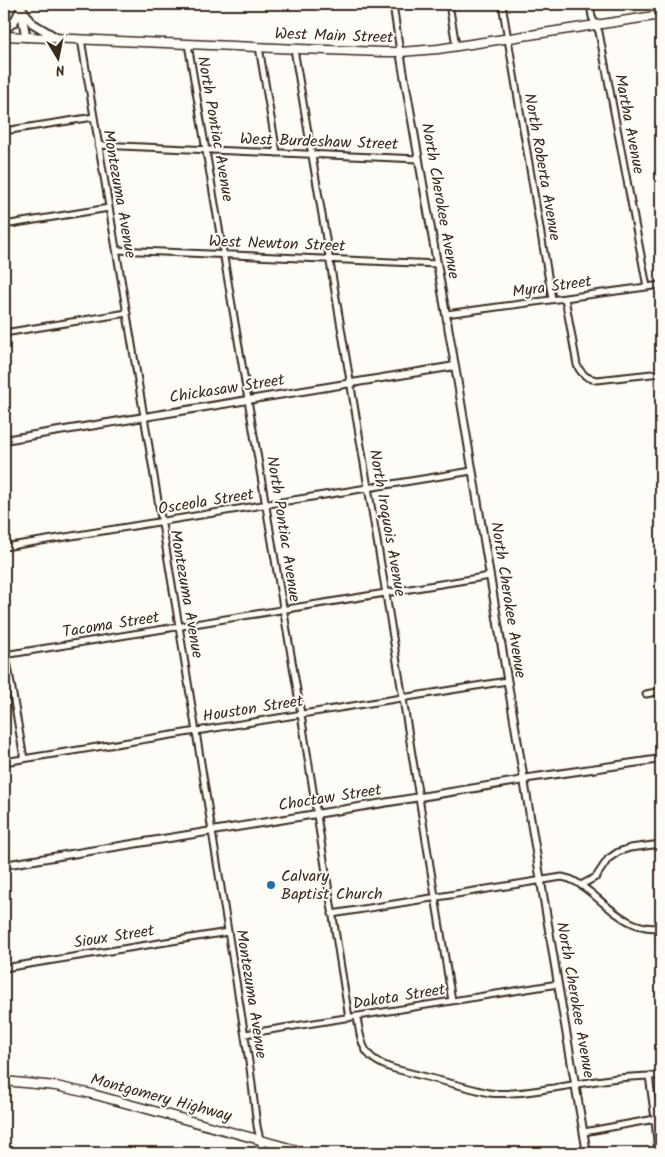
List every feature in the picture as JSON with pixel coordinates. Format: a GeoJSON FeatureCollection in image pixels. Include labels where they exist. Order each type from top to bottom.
{"type":"FeatureCollection","features":[{"type":"Feature","properties":{"kind":"main road"},"geometry":{"type":"LineString","coordinates":[[4,30],[14,22],[20,5]]}},
{"type":"Feature","properties":{"kind":"main road"},"geometry":{"type":"LineString","coordinates":[[20,5],[26,37]]}},
{"type":"Feature","properties":{"kind":"main road"},"geometry":{"type":"LineString","coordinates":[[20,5],[32,23],[58,39]]}},
{"type":"Feature","properties":{"kind":"main road","name":"West Main Street"},"geometry":{"type":"LineString","coordinates":[[4,36],[400,52],[456,46],[661,15]]}},
{"type":"Feature","properties":{"kind":"main road","name":"Montgomery Highway"},"geometry":{"type":"LineString","coordinates":[[4,1081],[34,1083],[76,1090],[308,1153]]}},
{"type":"Feature","properties":{"kind":"street"},"geometry":{"type":"LineString","coordinates":[[393,4],[400,52]]}},
{"type":"Feature","properties":{"kind":"street"},"geometry":{"type":"LineString","coordinates":[[449,4],[456,46]]}},
{"type":"Feature","properties":{"kind":"street","name":"North Roberta Avenue"},"geometry":{"type":"LineString","coordinates":[[502,4],[552,299]]}},
{"type":"Feature","properties":{"kind":"street","name":"Martha Avenue"},"geometry":{"type":"LineString","coordinates":[[590,4],[592,17],[599,32],[647,287]]}},
{"type":"Feature","properties":{"kind":"street","name":"Montezuma Avenue"},"geometry":{"type":"LineString","coordinates":[[81,39],[180,626],[244,1034],[256,1126],[263,1153]]}},
{"type":"Feature","properties":{"kind":"street","name":"North Pontiac Avenue"},"geometry":{"type":"LineString","coordinates":[[188,44],[301,714],[349,1018]]}},
{"type":"Feature","properties":{"kind":"street"},"geometry":{"type":"LineString","coordinates":[[259,47],[276,153]]}},
{"type":"Feature","properties":{"kind":"street","name":"North Iroquois Avenue"},"geometry":{"type":"LineString","coordinates":[[294,49],[386,592],[452,1001]]}},
{"type":"Feature","properties":{"kind":"street","name":"North Cherokee Avenue"},"geometry":{"type":"LineString","coordinates":[[400,52],[438,264],[587,1153]]}},
{"type":"Feature","properties":{"kind":"street"},"geometry":{"type":"LineString","coordinates":[[4,131],[94,117]]}},
{"type":"Feature","properties":{"kind":"street","name":"West Burdeshaw Street"},"geometry":{"type":"LineString","coordinates":[[98,145],[419,159]]}},
{"type":"Feature","properties":{"kind":"street"},"geometry":{"type":"LineString","coordinates":[[4,225],[109,208]]}},
{"type":"Feature","properties":{"kind":"street","name":"West Newton Street"},"geometry":{"type":"LineString","coordinates":[[116,250],[438,264]]}},
{"type":"Feature","properties":{"kind":"street","name":"Myra Street"},"geometry":{"type":"LineString","coordinates":[[446,314],[661,285]]}},
{"type":"Feature","properties":{"kind":"street"},"geometry":{"type":"LineString","coordinates":[[565,298],[577,365],[585,376],[594,380],[601,380],[661,373]]}},
{"type":"Feature","properties":{"kind":"street"},"geometry":{"type":"LineString","coordinates":[[4,333],[127,313]]}},
{"type":"Feature","properties":{"kind":"street","name":"Chickasaw Street"},"geometry":{"type":"LineString","coordinates":[[4,440],[455,366]]}},
{"type":"Feature","properties":{"kind":"street","name":"Osceola Street"},"geometry":{"type":"LineString","coordinates":[[4,548],[472,471]]}},
{"type":"Feature","properties":{"kind":"street","name":"Tacoma Street"},"geometry":{"type":"LineString","coordinates":[[5,655],[490,576]]}},
{"type":"Feature","properties":{"kind":"street"},"geometry":{"type":"LineString","coordinates":[[4,643],[24,759]]}},
{"type":"Feature","properties":{"kind":"street","name":"Houston Street"},"geometry":{"type":"LineString","coordinates":[[4,762],[507,681]]}},
{"type":"Feature","properties":{"kind":"street"},"geometry":{"type":"LineString","coordinates":[[646,694],[661,691]]}},
{"type":"Feature","properties":{"kind":"street","name":"Choctaw Street"},"geometry":{"type":"LineString","coordinates":[[4,865],[595,768],[661,759]]}},
{"type":"Feature","properties":{"kind":"street"},"geometry":{"type":"LineString","coordinates":[[581,885],[596,877],[608,859],[618,852],[630,848],[661,844]]}},
{"type":"Feature","properties":{"kind":"street"},"geometry":{"type":"LineString","coordinates":[[332,914],[562,878],[574,880],[628,922],[646,928],[661,927]]}},
{"type":"Feature","properties":{"kind":"street","name":"Sioux Street"},"geometry":{"type":"LineString","coordinates":[[4,968],[228,932]]}},
{"type":"Feature","properties":{"kind":"street","name":"Dakota Street"},"geometry":{"type":"LineString","coordinates":[[244,1034],[558,984]]}},
{"type":"Feature","properties":{"kind":"street"},"geometry":{"type":"LineString","coordinates":[[357,1016],[360,1040],[374,1061],[387,1067],[479,1091],[517,1094],[617,1078],[661,1076]]}},
{"type":"Feature","properties":{"kind":"street"},"geometry":{"type":"LineString","coordinates":[[649,1076],[658,1153]]}},
{"type":"Feature","properties":{"kind":"street"},"geometry":{"type":"LineString","coordinates":[[584,1132],[655,1119]]}},
{"type":"Feature","properties":{"kind":"place","name":"Calvary Baptist Church"},"geometry":{"type":"Point","coordinates":[271,885]}}]}
